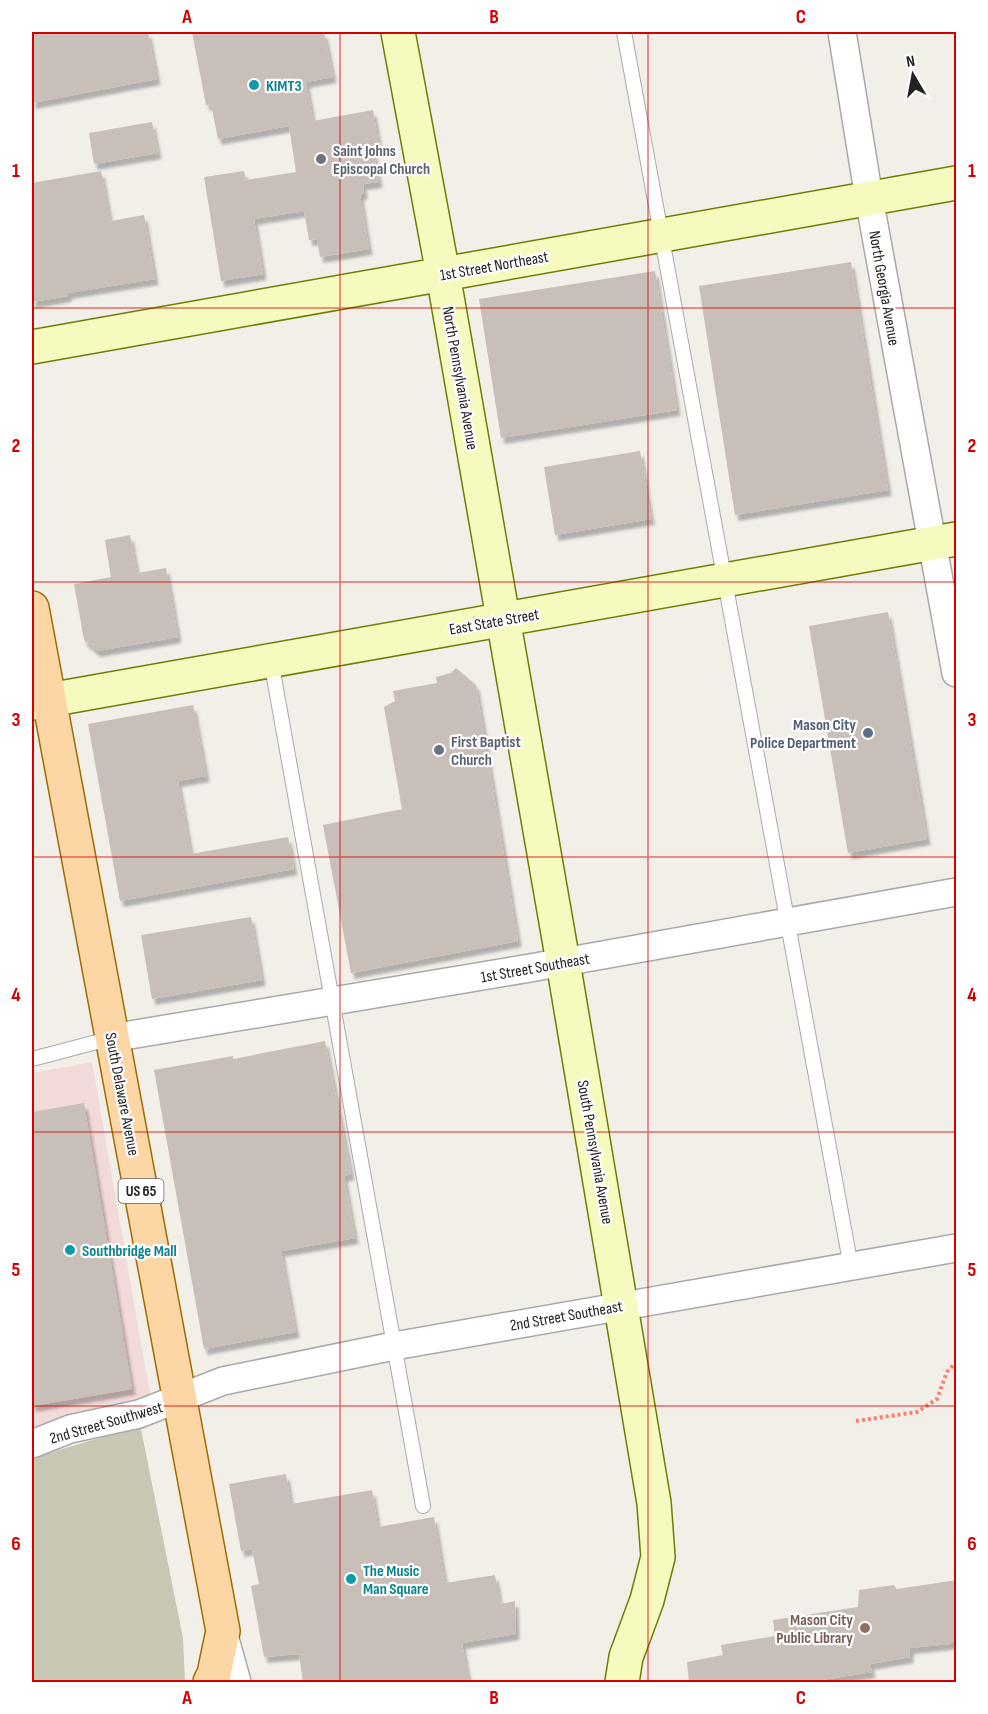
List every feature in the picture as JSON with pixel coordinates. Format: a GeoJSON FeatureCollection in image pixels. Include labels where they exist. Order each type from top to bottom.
{"type":"FeatureCollection","features":[{"type":"Feature","properties":{"kind":"main road","name":"North Pennsylvania Avenue"},"geometry":{"type":"LineString","coordinates":[[398,32],[443,273],[502,620]]}},
{"type":"Feature","properties":{"kind":"main road","name":"1st Street Northeast"},"geometry":{"type":"LineString","coordinates":[[32,347],[957,183]]}},
{"type":"Feature","properties":{"kind":"main road","name":"East State Street"},"geometry":{"type":"LineString","coordinates":[[40,701],[944,541]]}},
{"type":"Feature","properties":{"kind":"main road","name":"US 65"},"geometry":{"type":"LineString","coordinates":[[32,608],[40,701]]}},
{"type":"Feature","properties":{"kind":"main road","name":"South Pennsylvania Avenue"},"geometry":{"type":"LineString","coordinates":[[502,620],[563,962],[654,1503],[658,1557],[647,1600],[626,1657],[622,1683]]}},
{"type":"Feature","properties":{"kind":"main road","name":"South Delaware Avenue"},"geometry":{"type":"LineString","coordinates":[[40,701],[112,1038],[223,1631],[210,1683]]}},
{"type":"Feature","properties":{"kind":"street","name":"North Georgia Avenue"},"geometry":{"type":"LineString","coordinates":[[842,32],[869,198],[944,541],[957,673]]}},
{"type":"Feature","properties":{"kind":"street","name":"1st Street Southeast"},"geometry":{"type":"LineString","coordinates":[[112,1038],[332,1002],[957,892]]}},
{"type":"Feature","properties":{"kind":"street","name":"2nd Street Southeast"},"geometry":{"type":"LineString","coordinates":[[180,1399],[223,1381],[394,1346],[957,1248]]}},
{"type":"Feature","properties":{"kind":"street","name":"2nd Street Southwest"},"geometry":{"type":"LineString","coordinates":[[32,1444],[70,1429],[139,1414],[180,1399]]}},
{"type":"Feature","properties":{"kind":"street","name":"South Delaware Avenue"},"geometry":{"type":"LineString","coordinates":[[223,1631],[237,1683]]}},
{"type":"Feature","properties":{"kind":"lane"},"geometry":{"type":"LineString","coordinates":[[624,32],[851,1267]]}},
{"type":"Feature","properties":{"kind":"lane"},"geometry":{"type":"LineString","coordinates":[[270,660],[423,1506]]}},
{"type":"Feature","properties":{"kind":"lane"},"geometry":{"type":"LineString","coordinates":[[32,1059],[112,1038]]}},
{"type":"Feature","properties":{"kind":"path"},"geometry":{"type":"LineString","coordinates":[[856,1421],[917,1412],[937,1399],[947,1372],[957,1362]]}},
{"type":"Feature","properties":{"kind":"shaded area","name":"Southbridge Mall"},"geometry":{"type":"Polygon","coordinates":[[[92,1062],[151,1400],[32,1444],[32,1073],[92,1062]]]}},
{"type":"Feature","properties":{"kind":"shaded area"},"geometry":{"type":"Polygon","coordinates":[[[141,1429],[183,1638],[185,1682],[32,1682],[32,1458],[126,1430],[141,1429]]]}},
{"type":"Feature","properties":{"kind":"building"},"geometry":{"type":"Polygon","coordinates":[[[32,32],[148,32],[157,79],[32,103],[32,32]]]}},
{"type":"Feature","properties":{"kind":"building"},"geometry":{"type":"Polygon","coordinates":[[[192,32],[324,32],[333,77],[306,82],[313,121],[373,110],[379,146],[373,147],[379,182],[363,184],[364,193],[360,195],[369,249],[320,257],[317,239],[309,240],[304,211],[254,219],[263,274],[221,281],[204,177],[244,171],[246,180],[296,172],[289,126],[218,139],[211,104],[206,105],[192,32]]]}},
{"type":"Feature","properties":{"kind":"building"},"geometry":{"type":"Polygon","coordinates":[[[152,122],[158,153],[94,164],[89,133],[152,122]]]}},
{"type":"Feature","properties":{"kind":"building"},"geometry":{"type":"Polygon","coordinates":[[[101,171],[110,221],[144,215],[155,279],[68,293],[68,296],[32,302],[32,183],[101,171]]]}},
{"type":"Feature","properties":{"kind":"building"},"geometry":{"type":"Polygon","coordinates":[[[851,262],[888,490],[735,515],[699,286],[851,262]]]}},
{"type":"Feature","properties":{"kind":"building"},"geometry":{"type":"Polygon","coordinates":[[[655,271],[677,410],[501,438],[479,299],[655,271]]]}},
{"type":"Feature","properties":{"kind":"building"},"geometry":{"type":"Polygon","coordinates":[[[640,451],[651,519],[555,535],[544,467],[640,451]]]}},
{"type":"Feature","properties":{"kind":"building"},"geometry":{"type":"Polygon","coordinates":[[[130,535],[137,573],[166,568],[178,637],[97,651],[84,640],[74,584],[111,577],[105,540],[130,535]]]}},
{"type":"Feature","properties":{"kind":"building","name":"Mason City Police Department"},"geometry":{"type":"Polygon","coordinates":[[[888,612],[927,839],[848,853],[809,626],[888,612]]]}},
{"type":"Feature","properties":{"kind":"building"},"geometry":{"type":"Polygon","coordinates":[[[456,668],[476,685],[518,941],[351,973],[323,825],[402,809],[384,707],[395,701],[393,691],[437,683],[436,677],[451,673],[456,668]]]}},
{"type":"Feature","properties":{"kind":"building"},"geometry":{"type":"Polygon","coordinates":[[[193,705],[206,776],[178,781],[191,854],[288,837],[294,869],[120,901],[88,724],[193,705]]]}},
{"type":"Feature","properties":{"kind":"building"},"geometry":{"type":"Polygon","coordinates":[[[251,917],[262,980],[152,999],[141,935],[251,917]]]}},
{"type":"Feature","properties":{"kind":"building"},"geometry":{"type":"Polygon","coordinates":[[[325,1041],[351,1174],[344,1176],[355,1238],[281,1251],[296,1332],[204,1349],[154,1070],[233,1056],[233,1059],[325,1041]]]}},
{"type":"Feature","properties":{"kind":"building","name":"Southbridge Mall"},"geometry":{"type":"Polygon","coordinates":[[[84,1103],[132,1389],[32,1406],[32,1112],[84,1103]]]}},
{"type":"Feature","properties":{"kind":"building","name":"The Music Man Square"},"geometry":{"type":"Polygon","coordinates":[[[286,1474],[291,1504],[372,1490],[378,1527],[434,1517],[445,1583],[495,1575],[500,1604],[515,1601],[516,1634],[462,1643],[469,1683],[303,1683],[299,1654],[264,1657],[251,1586],[259,1584],[252,1549],[241,1551],[229,1484],[286,1474]]]}},
{"type":"Feature","properties":{"kind":"building","name":"Mason City Public Library"},"geometry":{"type":"Polygon","coordinates":[[[957,1580],[957,1640],[949,1644],[910,1648],[910,1657],[870,1664],[872,1672],[802,1683],[689,1683],[687,1662],[723,1655],[721,1645],[775,1636],[773,1620],[858,1607],[859,1590],[894,1585],[897,1589],[957,1580]]]}},
{"type":"Feature","properties":{"kind":"place","name":"KIMT3"},"geometry":{"type":"Point","coordinates":[254,85]}},
{"type":"Feature","properties":{"kind":"place","name":"Saint Johns Episcopal Church"},"geometry":{"type":"Point","coordinates":[321,159]}},
{"type":"Feature","properties":{"kind":"place","name":"Mason City Police Department"},"geometry":{"type":"Point","coordinates":[868,733]}},
{"type":"Feature","properties":{"kind":"place","name":"First Baptist Church"},"geometry":{"type":"Point","coordinates":[439,750]}},
{"type":"Feature","properties":{"kind":"place","name":"Southbridge Mall"},"geometry":{"type":"Point","coordinates":[70,1250]}},
{"type":"Feature","properties":{"kind":"place","name":"The Music Man Square"},"geometry":{"type":"Point","coordinates":[351,1579]}},
{"type":"Feature","properties":{"kind":"place","name":"Mason City Public Library"},"geometry":{"type":"Point","coordinates":[865,1628]}}]}
